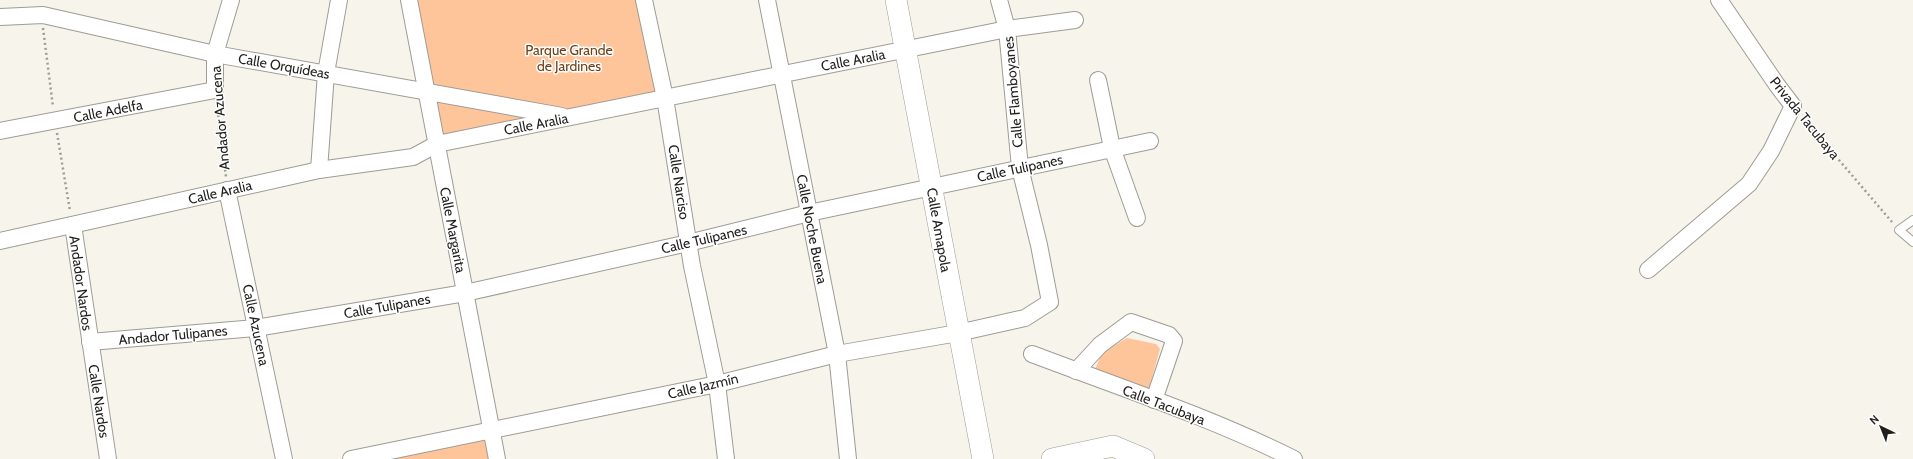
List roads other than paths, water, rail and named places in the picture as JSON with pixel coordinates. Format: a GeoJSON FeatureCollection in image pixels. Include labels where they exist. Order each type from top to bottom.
{"type":"FeatureCollection","features":[{"type":"Feature","properties":{"kind":"street","name":"Andador Azucena"},"geometry":{"type":"LineString","coordinates":[[215,90],[215,54],[231,0]]}},
{"type":"Feature","properties":{"kind":"street"},"geometry":{"type":"LineString","coordinates":[[320,170],[326,73],[339,0]]}},
{"type":"Feature","properties":{"kind":"street","name":"Calle Margarita"},"geometry":{"type":"LineString","coordinates":[[409,0],[497,459]]}},
{"type":"Feature","properties":{"kind":"street","name":"Calle Narciso"},"geometry":{"type":"LineString","coordinates":[[644,0],[665,98],[688,243],[717,384],[726,459]]}},
{"type":"Feature","properties":{"kind":"street","name":"Calle Noche Buena"},"geometry":{"type":"LineString","coordinates":[[767,0],[837,354],[848,459]]}},
{"type":"Feature","properties":{"kind":"street","name":"Calle Amapola"},"geometry":{"type":"LineString","coordinates":[[896,0],[983,459]]}},
{"type":"Feature","properties":{"kind":"street","name":"Calle Flamboyanes"},"geometry":{"type":"LineString","coordinates":[[999,0],[1007,29],[1020,168],[1039,245],[1050,302]]}},
{"type":"Feature","properties":{"kind":"street","name":"Privada Tacubaya"},"geometry":{"type":"LineString","coordinates":[[1648,270],[1749,184],[1771,151],[1793,106],[1719,0]]}},
{"type":"Feature","properties":{"kind":"street","name":"Calle Orquídeas"},"geometry":{"type":"LineString","coordinates":[[0,17],[43,15],[215,54],[427,90],[570,117]]}},
{"type":"Feature","properties":{"kind":"street","name":"Calle Aralia"},"geometry":{"type":"LineString","coordinates":[[0,241],[320,170],[413,157],[437,144],[1007,29],[1075,20]]}},
{"type":"Feature","properties":{"kind":"street"},"geometry":{"type":"LineString","coordinates":[[1098,80],[1112,148],[1137,218]]}},
{"type":"Feature","properties":{"kind":"street","name":"Calle Adelfa"},"geometry":{"type":"LineString","coordinates":[[0,131],[215,90]]}},
{"type":"Feature","properties":{"kind":"street","name":"Calle Tulipanes"},"geometry":{"type":"LineString","coordinates":[[256,328],[465,293],[688,243],[809,213],[1150,140]]}},
{"type":"Feature","properties":{"kind":"street","name":"Calle Azucena"},"geometry":{"type":"LineString","coordinates":[[227,190],[284,459]]}},
{"type":"Feature","properties":{"kind":"street","name":"Andador Nardos"},"geometry":{"type":"LineString","coordinates":[[73,225],[90,342]]}},
{"type":"Feature","properties":{"kind":"street","name":"Calle Jazmín"},"geometry":{"type":"LineString","coordinates":[[351,459],[717,384],[837,354],[958,333],[1025,318],[1050,302]]}},
{"type":"Feature","properties":{"kind":"street"},"geometry":{"type":"LineString","coordinates":[[1076,371],[1100,345],[1131,322],[1169,335],[1174,341],[1154,400]]}},
{"type":"Feature","properties":{"kind":"street","name":"Andador Tulipanes"},"geometry":{"type":"LineString","coordinates":[[90,342],[256,328]]}},
{"type":"Feature","properties":{"kind":"street","name":"Calle Nardos"},"geometry":{"type":"LineString","coordinates":[[90,342],[108,459]]}},
{"type":"Feature","properties":{"kind":"street","name":"Calle Tacubaya"},"geometry":{"type":"LineString","coordinates":[[1032,354],[1154,400],[1273,448],[1294,459]]}},
{"type":"Feature","properties":{"kind":"street"},"geometry":{"type":"LineString","coordinates":[[1052,459],[1113,446],[1144,459]]}},
{"type":"Feature","properties":{"kind":"lane"},"geometry":{"type":"LineString","coordinates":[[1913,220],[1899,230],[1913,242]]}},
{"type":"Feature","properties":{"kind":"park label","name":"Parque Grande de Jardines"},"geometry":{"type":"Point","coordinates":[569,58]}}]}
